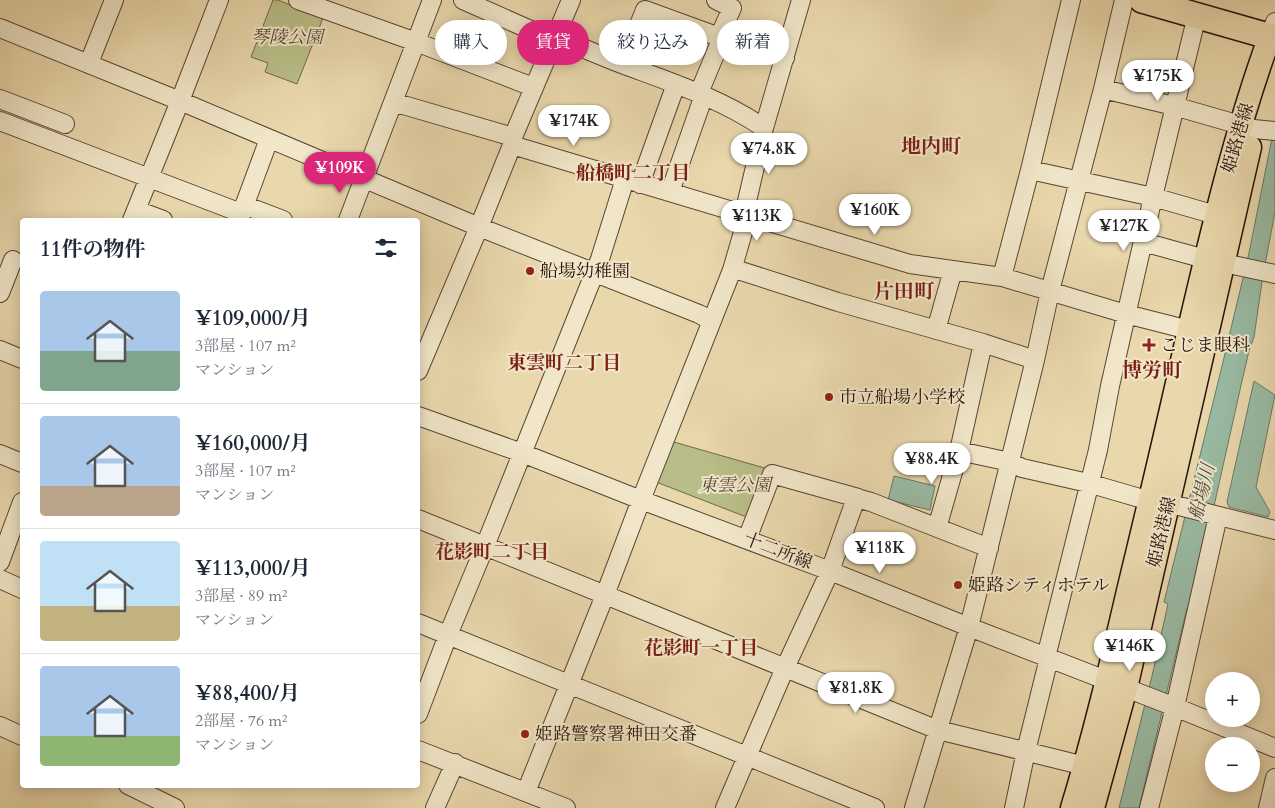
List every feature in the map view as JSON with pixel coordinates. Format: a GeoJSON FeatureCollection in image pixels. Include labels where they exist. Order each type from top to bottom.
{"type":"FeatureCollection","features":[{"type":"Feature","properties":{"kind":"highway"},"geometry":{"type":"LineString","coordinates":[[1142,0],[1197,15],[1273,32]]}},
{"type":"Feature","properties":{"kind":"main road","name":"姫路港線"},"geometry":{"type":"LineString","coordinates":[[1093,808],[1125,687],[1223,263],[1260,128],[1271,64],[1273,32]]}},
{"type":"Feature","properties":{"kind":"main road","name":"姫路港線"},"geometry":{"type":"LineString","coordinates":[[1167,504],[1190,330],[1223,263],[1216,215],[1260,128]]}},
{"type":"Feature","properties":{"kind":"main road","name":"姫路港線"},"geometry":{"type":"LineString","coordinates":[[1072,808],[1085,766],[1125,687]]}},
{"type":"Feature","properties":{"kind":"street"},"geometry":{"type":"LineString","coordinates":[[89,64],[114,0]]}},
{"type":"Feature","properties":{"kind":"street"},"geometry":{"type":"LineString","coordinates":[[151,218],[134,215],[219,0]]}},
{"type":"Feature","properties":{"kind":"street"},"geometry":{"type":"LineString","coordinates":[[298,0],[416,42],[533,87]]}},
{"type":"Feature","properties":{"kind":"street"},"geometry":{"type":"LineString","coordinates":[[349,218],[432,0]]}},
{"type":"Feature","properties":{"kind":"street"},"geometry":{"type":"LineString","coordinates":[[463,0],[487,5],[517,20]]}},
{"type":"Feature","properties":{"kind":"street"},"geometry":{"type":"LineString","coordinates":[[562,20],[571,0]]}},
{"type":"Feature","properties":{"kind":"street"},"geometry":{"type":"LineString","coordinates":[[716,0],[732,8],[727,20]]}},
{"type":"Feature","properties":{"kind":"street"},"geometry":{"type":"LineString","coordinates":[[789,44],[801,0]]}},
{"type":"Feature","properties":{"kind":"street"},"geometry":{"type":"LineString","coordinates":[[1002,277],[1030,170],[1070,0]]}},
{"type":"Feature","properties":{"kind":"street"},"geometry":{"type":"LineString","coordinates":[[914,808],[969,627],[1035,360],[1050,291],[1124,0]]}},
{"type":"Feature","properties":{"kind":"street"},"geometry":{"type":"LineString","coordinates":[[641,20],[645,10],[674,20]]}},
{"type":"Feature","properties":{"kind":"street"},"geometry":{"type":"LineString","coordinates":[[1014,808],[1088,484],[1098,450],[1110,386],[1174,106],[1197,15]]}},
{"type":"Feature","properties":{"kind":"street"},"geometry":{"type":"LineString","coordinates":[[0,28],[180,101],[479,227],[700,314],[712,321]]}},
{"type":"Feature","properties":{"kind":"street"},"geometry":{"type":"LineString","coordinates":[[670,192],[717,51]]}},
{"type":"Feature","properties":{"kind":"street"},"geometry":{"type":"LineString","coordinates":[[420,366],[479,227],[542,65]]}},
{"type":"Feature","properties":{"kind":"street"},"geometry":{"type":"LineString","coordinates":[[626,65],[702,94],[764,128]]}},
{"type":"Feature","properties":{"kind":"street"},"geometry":{"type":"LineString","coordinates":[[526,792],[606,595],[641,500],[732,270],[746,222],[744,214],[764,128],[783,65]]}},
{"type":"Feature","properties":{"kind":"street"},"geometry":{"type":"LineString","coordinates":[[420,709],[594,273],[676,84]]}},
{"type":"Feature","properties":{"kind":"street"},"geometry":{"type":"LineString","coordinates":[[1102,89],[1260,128]]}},
{"type":"Feature","properties":{"kind":"street"},"geometry":{"type":"LineString","coordinates":[[0,99],[65,124]]}},
{"type":"Feature","properties":{"kind":"street"},"geometry":{"type":"LineString","coordinates":[[393,102],[633,182],[910,264],[1002,277],[1126,314],[1190,330]]}},
{"type":"Feature","properties":{"kind":"street"},"geometry":{"type":"LineString","coordinates":[[0,121],[242,213],[271,218]]}},
{"type":"Feature","properties":{"kind":"street"},"geometry":{"type":"LineString","coordinates":[[242,213],[269,139]]}},
{"type":"Feature","properties":{"kind":"street"},"geometry":{"type":"LineString","coordinates":[[1030,170],[1153,198],[1216,215]]}},
{"type":"Feature","properties":{"kind":"street"},"geometry":{"type":"LineString","coordinates":[[1143,242],[1273,274]]}},
{"type":"Feature","properties":{"kind":"street"},"geometry":{"type":"LineString","coordinates":[[0,293],[12,260]]}},
{"type":"Feature","properties":{"kind":"street"},"geometry":{"type":"LineString","coordinates":[[732,270],[741,271],[838,302],[983,343],[1035,360]]}},
{"type":"Feature","properties":{"kind":"street"},"geometry":{"type":"LineString","coordinates":[[936,330],[952,270]]}},
{"type":"Feature","properties":{"kind":"street"},"geometry":{"type":"LineString","coordinates":[[937,528],[959,451],[983,343]]}},
{"type":"Feature","properties":{"kind":"street"},"geometry":{"type":"LineString","coordinates":[[0,350],[20,358]]}},
{"type":"Feature","properties":{"kind":"street","name":"十二所線"},"geometry":{"type":"LineString","coordinates":[[420,417],[522,453],[830,571],[1275,748]]}},
{"type":"Feature","properties":{"kind":"street"},"geometry":{"type":"LineString","coordinates":[[959,451],[1010,462],[1022,468],[1275,530]]}},
{"type":"Feature","properties":{"kind":"street"},"geometry":{"type":"LineString","coordinates":[[0,454],[20,462]]}},
{"type":"Feature","properties":{"kind":"street"},"geometry":{"type":"LineString","coordinates":[[747,539],[772,474],[871,502],[988,548]]}},
{"type":"Feature","properties":{"kind":"street"},"geometry":{"type":"LineString","coordinates":[[725,808],[785,668],[830,571],[856,498],[858,498]]}},
{"type":"Feature","properties":{"kind":"street"},"geometry":{"type":"LineString","coordinates":[[0,562],[20,507]]}},
{"type":"Feature","properties":{"kind":"street"},"geometry":{"type":"LineString","coordinates":[[1149,808],[1175,707],[1218,516]]}},
{"type":"Feature","properties":{"kind":"street"},"geometry":{"type":"LineString","coordinates":[[420,519],[938,730],[1085,766]]}},
{"type":"Feature","properties":{"kind":"street"},"geometry":{"type":"LineString","coordinates":[[0,579],[20,588]]}},
{"type":"Feature","properties":{"kind":"street"},"geometry":{"type":"LineString","coordinates":[[420,624],[875,808]]}},
{"type":"Feature","properties":{"kind":"street"},"geometry":{"type":"LineString","coordinates":[[0,726],[20,735]]}},
{"type":"Feature","properties":{"kind":"street"},"geometry":{"type":"LineString","coordinates":[[420,751],[566,808]]}},
{"type":"Feature","properties":{"kind":"street"},"geometry":{"type":"LineString","coordinates":[[435,808],[454,763]]}},
{"type":"Feature","properties":{"kind":"street"},"geometry":{"type":"LineString","coordinates":[[1268,808],[1275,778]]}},
{"type":"Feature","properties":{"kind":"street"},"geometry":{"type":"LineString","coordinates":[[135,788],[175,808]]}},
{"type":"Feature","properties":{"kind":"green space","name":"琴陵公園"},"geometry":{"type":"Polygon","coordinates":[[[273,0],[278,0],[323,18],[297,84],[265,72],[268,63],[251,57],[273,0]]]}},
{"type":"Feature","properties":{"kind":"green space","name":"東雲公園"},"geometry":{"type":"Polygon","coordinates":[[[674,442],[768,469],[749,518],[656,482],[674,442]]]}},
{"type":"Feature","properties":{"kind":"water","name":"船場川"},"geometry":{"type":"Polygon","coordinates":[[[1275,123],[1275,212],[1254,337],[1242,381],[1191,609],[1187,608],[1139,808],[1119,808],[1168,604],[1164,602],[1249,253],[1275,123]]]}},
{"type":"Feature","properties":{"kind":"water"},"geometry":{"type":"Polygon","coordinates":[[[1254,381],[1275,395],[1256,487],[1270,512],[1268,517],[1229,507],[1227,502],[1254,381]]]}},
{"type":"Feature","properties":{"kind":"water"},"geometry":{"type":"Polygon","coordinates":[[[894,476],[935,486],[930,510],[888,500],[894,476]]]}},
{"type":"Feature","properties":{"kind":"place","name":"船場幼稚園"},"geometry":{"type":"Point","coordinates":[530,271]}},
{"type":"Feature","properties":{"kind":"place","name":"こじま眼科"},"geometry":{"type":"Point","coordinates":[1149,345]}},
{"type":"Feature","properties":{"kind":"place","name":"市立船場小学校"},"geometry":{"type":"Point","coordinates":[829,397]}},
{"type":"Feature","properties":{"kind":"place","name":"姫路シティホテル"},"geometry":{"type":"Point","coordinates":[958,585]}},
{"type":"Feature","properties":{"kind":"place","name":"姫路警察署神田交番"},"geometry":{"type":"Point","coordinates":[525,734]}},
{"type":"Feature","properties":{"kind":"district","name":"地内町"},"geometry":{"type":"Point","coordinates":[931,146]}},
{"type":"Feature","properties":{"kind":"district","name":"船橋町二丁目"},"geometry":{"type":"Point","coordinates":[633,173]}},
{"type":"Feature","properties":{"kind":"district","name":"片田町"},"geometry":{"type":"Point","coordinates":[904,291]}},
{"type":"Feature","properties":{"kind":"district","name":"東雲町二丁目"},"geometry":{"type":"Point","coordinates":[564,363]}},
{"type":"Feature","properties":{"kind":"district","name":"博労町"},"geometry":{"type":"Point","coordinates":[1152,370]}},
{"type":"Feature","properties":{"kind":"district","name":"花影町二丁目"},"geometry":{"type":"Point","coordinates":[492,552]}},
{"type":"Feature","properties":{"kind":"district","name":"花影町一丁目"},"geometry":{"type":"Point","coordinates":[701,648]}}]}
